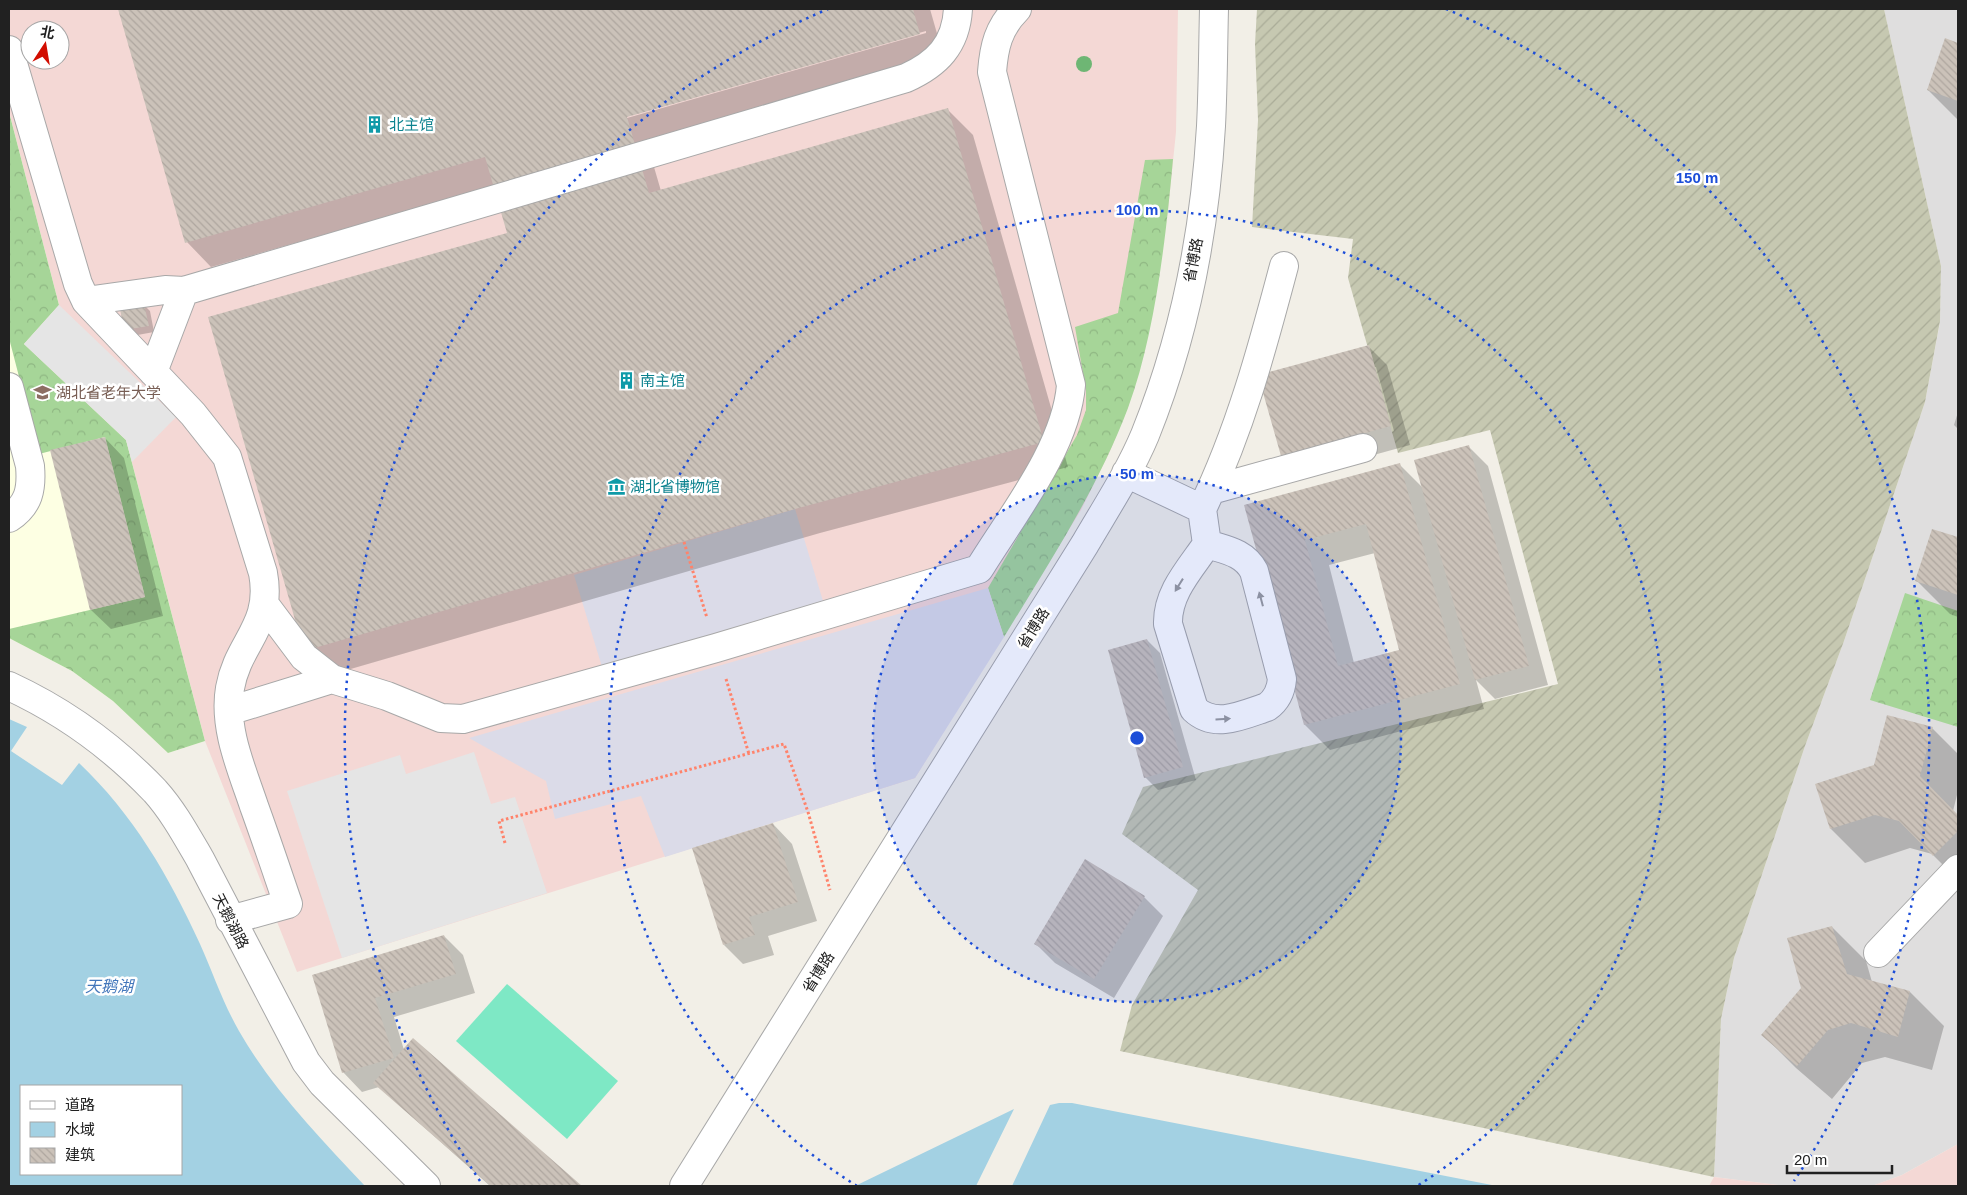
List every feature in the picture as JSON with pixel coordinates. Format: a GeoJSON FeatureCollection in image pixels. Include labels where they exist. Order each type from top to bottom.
{"type":"FeatureCollection","features":[{"type":"Feature","properties":{"kind":"street"},"geometry":{"type":"LineString","coordinates":[[86,302],[165,290],[184,291],[906,78],[933,63],[943,53],[955,28],[958,9]]}},
{"type":"Feature","properties":{"kind":"street"},"geometry":{"type":"LineString","coordinates":[[265,605],[304,657],[332,678],[387,696],[441,718],[463,719],[716,648],[979,569],[1047,460],[1065,420],[1071,384],[992,72],[998,36],[1003,25],[1017,9]]}},
{"type":"Feature","properties":{"kind":"street","name":"省博路"},"geometry":{"type":"LineString","coordinates":[[684,1186],[1085,544],[1126,473],[1145,434],[1164,378],[1194,265],[1206,185],[1211,126],[1214,9]]}},
{"type":"Feature","properties":{"kind":"street"},"geometry":{"type":"LineString","coordinates":[[9,50],[78,284],[86,302],[193,414],[227,457],[263,573],[266,592],[265,605],[261,617],[234,670],[230,688],[229,711],[236,751],[288,904],[230,920]]}},
{"type":"Feature","properties":{"kind":"street"},"geometry":{"type":"LineString","coordinates":[[1206,544],[1237,554],[1248,561],[1254,570],[1282,679],[1278,695],[1272,704],[1223,719],[1204,717],[1194,708],[1168,624],[1168,614],[1172,597],[1206,544],[1207,499],[1234,438],[1249,392],[1284,266]]}},
{"type":"Feature","properties":{"kind":"street"},"geometry":{"type":"LineString","coordinates":[[153,372],[184,291]]}},
{"type":"Feature","properties":{"kind":"street"},"geometry":{"type":"LineString","coordinates":[[9,387],[30,466],[31,478],[28,498],[21,509],[9,518]]}},
{"type":"Feature","properties":{"kind":"street"},"geometry":{"type":"LineString","coordinates":[[1126,473],[1207,499],[1363,448]]}},
{"type":"Feature","properties":{"kind":"street"},"geometry":{"type":"LineString","coordinates":[[229,711],[332,678]]}},
{"type":"Feature","properties":{"kind":"street","name":"天鹅湖路"},"geometry":{"type":"LineString","coordinates":[[9,686],[34,698],[78,725],[125,763],[156,792],[182,827],[306,1062],[322,1083],[426,1186]]}},
{"type":"Feature","properties":{"kind":"street"},"geometry":{"type":"LineString","coordinates":[[1878,953],[1958,869]]}},
{"type":"Feature","properties":{"kind":"path"},"geometry":{"type":"LineString","coordinates":[[505,843],[499,820],[784,744],[808,812],[842,934]]}},
{"type":"Feature","properties":{"kind":"shaded area","name":"湖北省博物馆"},"geometry":{"type":"Polygon","coordinates":[[[9,9],[1178,9],[1176,132],[1168,210],[1155,296],[1141,363],[1128,407],[1110,451],[1081,510],[915,778],[297,972],[205,741],[126,440],[24,344],[59,305],[9,112],[9,9]]]}},
{"type":"Feature","properties":{"kind":"shaded area"},"geometry":{"type":"Polygon","coordinates":[[[1257,9],[1884,9],[1941,266],[1940,321],[1925,402],[1844,641],[1805,746],[1734,958],[1721,1019],[1714,1177],[1120,1051],[1132,1005],[1198,890],[1122,834],[1143,787],[1558,684],[1490,430],[1398,453],[1348,278],[1353,239],[1252,227],[1258,120],[1255,44],[1257,9]]]}},
{"type":"Feature","properties":{"kind":"shaded area"},"geometry":{"type":"Polygon","coordinates":[[[1884,9],[1958,9],[1958,1144],[1902,1175],[1872,1186],[1786,1186],[1714,1177],[1721,1019],[1734,958],[1805,746],[1844,641],[1925,402],[1940,322],[1941,266],[1884,9]]]}},
{"type":"Feature","properties":{"kind":"shaded area","name":"湖北省老年大学"},"geometry":{"type":"Polygon","coordinates":[[[9,112],[59,305],[24,344],[126,440],[205,741],[168,753],[113,701],[72,671],[9,638],[9,112]]]}},
{"type":"Feature","properties":{"kind":"shaded area"},"geometry":{"type":"Polygon","coordinates":[[[59,305],[176,417],[132,462],[126,440],[24,344],[59,305]]]}},
{"type":"Feature","properties":{"kind":"shaded area"},"geometry":{"type":"Polygon","coordinates":[[[795,509],[823,601],[602,667],[574,575],[795,509]]]}},
{"type":"Feature","properties":{"kind":"shaded area"},"geometry":{"type":"Polygon","coordinates":[[[988,588],[1004,637],[915,778],[665,857],[641,796],[555,819],[546,781],[469,738],[988,588]]]}},
{"type":"Feature","properties":{"kind":"shaded area"},"geometry":{"type":"Polygon","coordinates":[[[474,752],[491,804],[515,797],[547,893],[342,958],[287,791],[400,755],[406,774],[474,752]]]}},
{"type":"Feature","properties":{"kind":"shaded area"},"geometry":{"type":"Polygon","coordinates":[[[1958,1144],[1958,1186],[1872,1186],[1902,1175],[1958,1144]]]}},
{"type":"Feature","properties":{"kind":"shaded area"},"geometry":{"type":"Polygon","coordinates":[[[1714,1177],[1786,1186],[1709,1186],[1714,1177]]]}},
{"type":"Feature","properties":{"kind":"green space"},"geometry":{"type":"Polygon","coordinates":[[[9,112],[59,305],[24,344],[126,440],[205,741],[168,753],[113,701],[72,671],[9,638],[9,629],[145,597],[105,437],[39,454],[9,338],[9,112]]]}},
{"type":"Feature","properties":{"kind":"green space"},"geometry":{"type":"Polygon","coordinates":[[[1173,159],[1158,285],[1145,349],[1128,408],[1116,438],[1087,497],[1055,554],[1004,637],[988,588],[1077,435],[1086,410],[1086,391],[1075,327],[1118,313],[1145,160],[1173,159]]]}},
{"type":"Feature","properties":{"kind":"green space"},"geometry":{"type":"Polygon","coordinates":[[[1905,593],[1958,611],[1958,727],[1870,700],[1905,593]]]}},
{"type":"Feature","properties":{"kind":"green space"},"geometry":{"type":"Polygon","coordinates":[[[507,984],[618,1081],[567,1139],[456,1041],[507,984]]]}},
{"type":"Feature","properties":{"kind":"water","name":"天鹅湖"},"geometry":{"type":"Polygon","coordinates":[[[9,719],[27,727],[11,751],[62,785],[79,763],[116,803],[133,825],[176,894],[228,1010],[252,1052],[297,1112],[365,1186],[9,1186],[9,719]]]}},
{"type":"Feature","properties":{"kind":"water"},"geometry":{"type":"Polygon","coordinates":[[[1072,1103],[1497,1186],[1012,1186],[1050,1105],[1072,1103]]]}},
{"type":"Feature","properties":{"kind":"water"},"geometry":{"type":"Polygon","coordinates":[[[1014,1109],[976,1186],[855,1186],[1014,1109]]]}},
{"type":"Feature","properties":{"kind":"building","name":"南主馆"},"geometry":{"type":"Polygon","coordinates":[[[118,9],[913,9],[920,34],[627,117],[649,193],[948,108],[1044,442],[795,509],[304,651],[208,317],[507,233],[485,157],[185,243],[118,9]]]}},
{"type":"Feature","properties":{"kind":"building"},"geometry":{"type":"Polygon","coordinates":[[[1945,38],[1958,43],[1958,101],[1927,90],[1945,38]]]}},
{"type":"Feature","properties":{"kind":"building"},"geometry":{"type":"Polygon","coordinates":[[[144,304],[149,326],[124,330],[120,309],[144,304]]]}},
{"type":"Feature","properties":{"kind":"building"},"geometry":{"type":"Polygon","coordinates":[[[1369,345],[1391,426],[1281,456],[1258,375],[1369,345]]]}},
{"type":"Feature","properties":{"kind":"building"},"geometry":{"type":"Polygon","coordinates":[[[105,437],[145,597],[90,610],[50,450],[105,437]]]}},
{"type":"Feature","properties":{"kind":"building"},"geometry":{"type":"Polygon","coordinates":[[[1469,445],[1529,666],[1475,680],[1414,460],[1469,445]]]}},
{"type":"Feature","properties":{"kind":"building"},"geometry":{"type":"Polygon","coordinates":[[[1400,463],[1460,684],[1304,725],[1244,505],[1400,463]],[[1366,524],[1305,540],[1338,666],[1399,650],[1366,524]]]}},
{"type":"Feature","properties":{"kind":"building"},"geometry":{"type":"Polygon","coordinates":[[[1932,529],[1958,537],[1958,595],[1915,581],[1932,529]]]}},
{"type":"Feature","properties":{"kind":"building"},"geometry":{"type":"Polygon","coordinates":[[[1147,639],[1183,767],[1144,778],[1108,650],[1147,639]]]}},
{"type":"Feature","properties":{"kind":"building"},"geometry":{"type":"Polygon","coordinates":[[[1887,715],[1933,727],[1920,776],[1958,815],[1958,831],[1933,856],[1899,821],[1875,815],[1830,829],[1815,784],[1874,765],[1887,715]]]}},
{"type":"Feature","properties":{"kind":"building"},"geometry":{"type":"Polygon","coordinates":[[[773,823],[798,902],[749,917],[755,935],[723,945],[692,848],[773,823]]]}},
{"type":"Feature","properties":{"kind":"building"},"geometry":{"type":"Polygon","coordinates":[[[1085,859],[1145,896],[1094,979],[1034,944],[1085,859]]]}},
{"type":"Feature","properties":{"kind":"building"},"geometry":{"type":"Polygon","coordinates":[[[1832,926],[1847,974],[1910,991],[1898,1037],[1851,1023],[1828,1030],[1797,1066],[1761,1035],[1801,988],[1787,938],[1832,926]]]}},
{"type":"Feature","properties":{"kind":"building"},"geometry":{"type":"Polygon","coordinates":[[[444,935],[456,974],[375,998],[394,1058],[342,1073],[312,975],[444,935]]]}},
{"type":"Feature","properties":{"kind":"building"},"geometry":{"type":"Polygon","coordinates":[[[413,1038],[582,1186],[491,1186],[373,1083],[413,1038]]]}},
{"type":"Feature","properties":{"kind":"place","name":"北主馆"},"geometry":{"type":"Point","coordinates":[375,124]}},
{"type":"Feature","properties":{"kind":"place","name":"南主馆"},"geometry":{"type":"Point","coordinates":[626,380]}},
{"type":"Feature","properties":{"kind":"place","name":"湖北省老年大学"},"geometry":{"type":"Point","coordinates":[42,392]}},
{"type":"Feature","properties":{"kind":"place","name":"湖北省博物馆"},"geometry":{"type":"Point","coordinates":[616,486]}}]}
